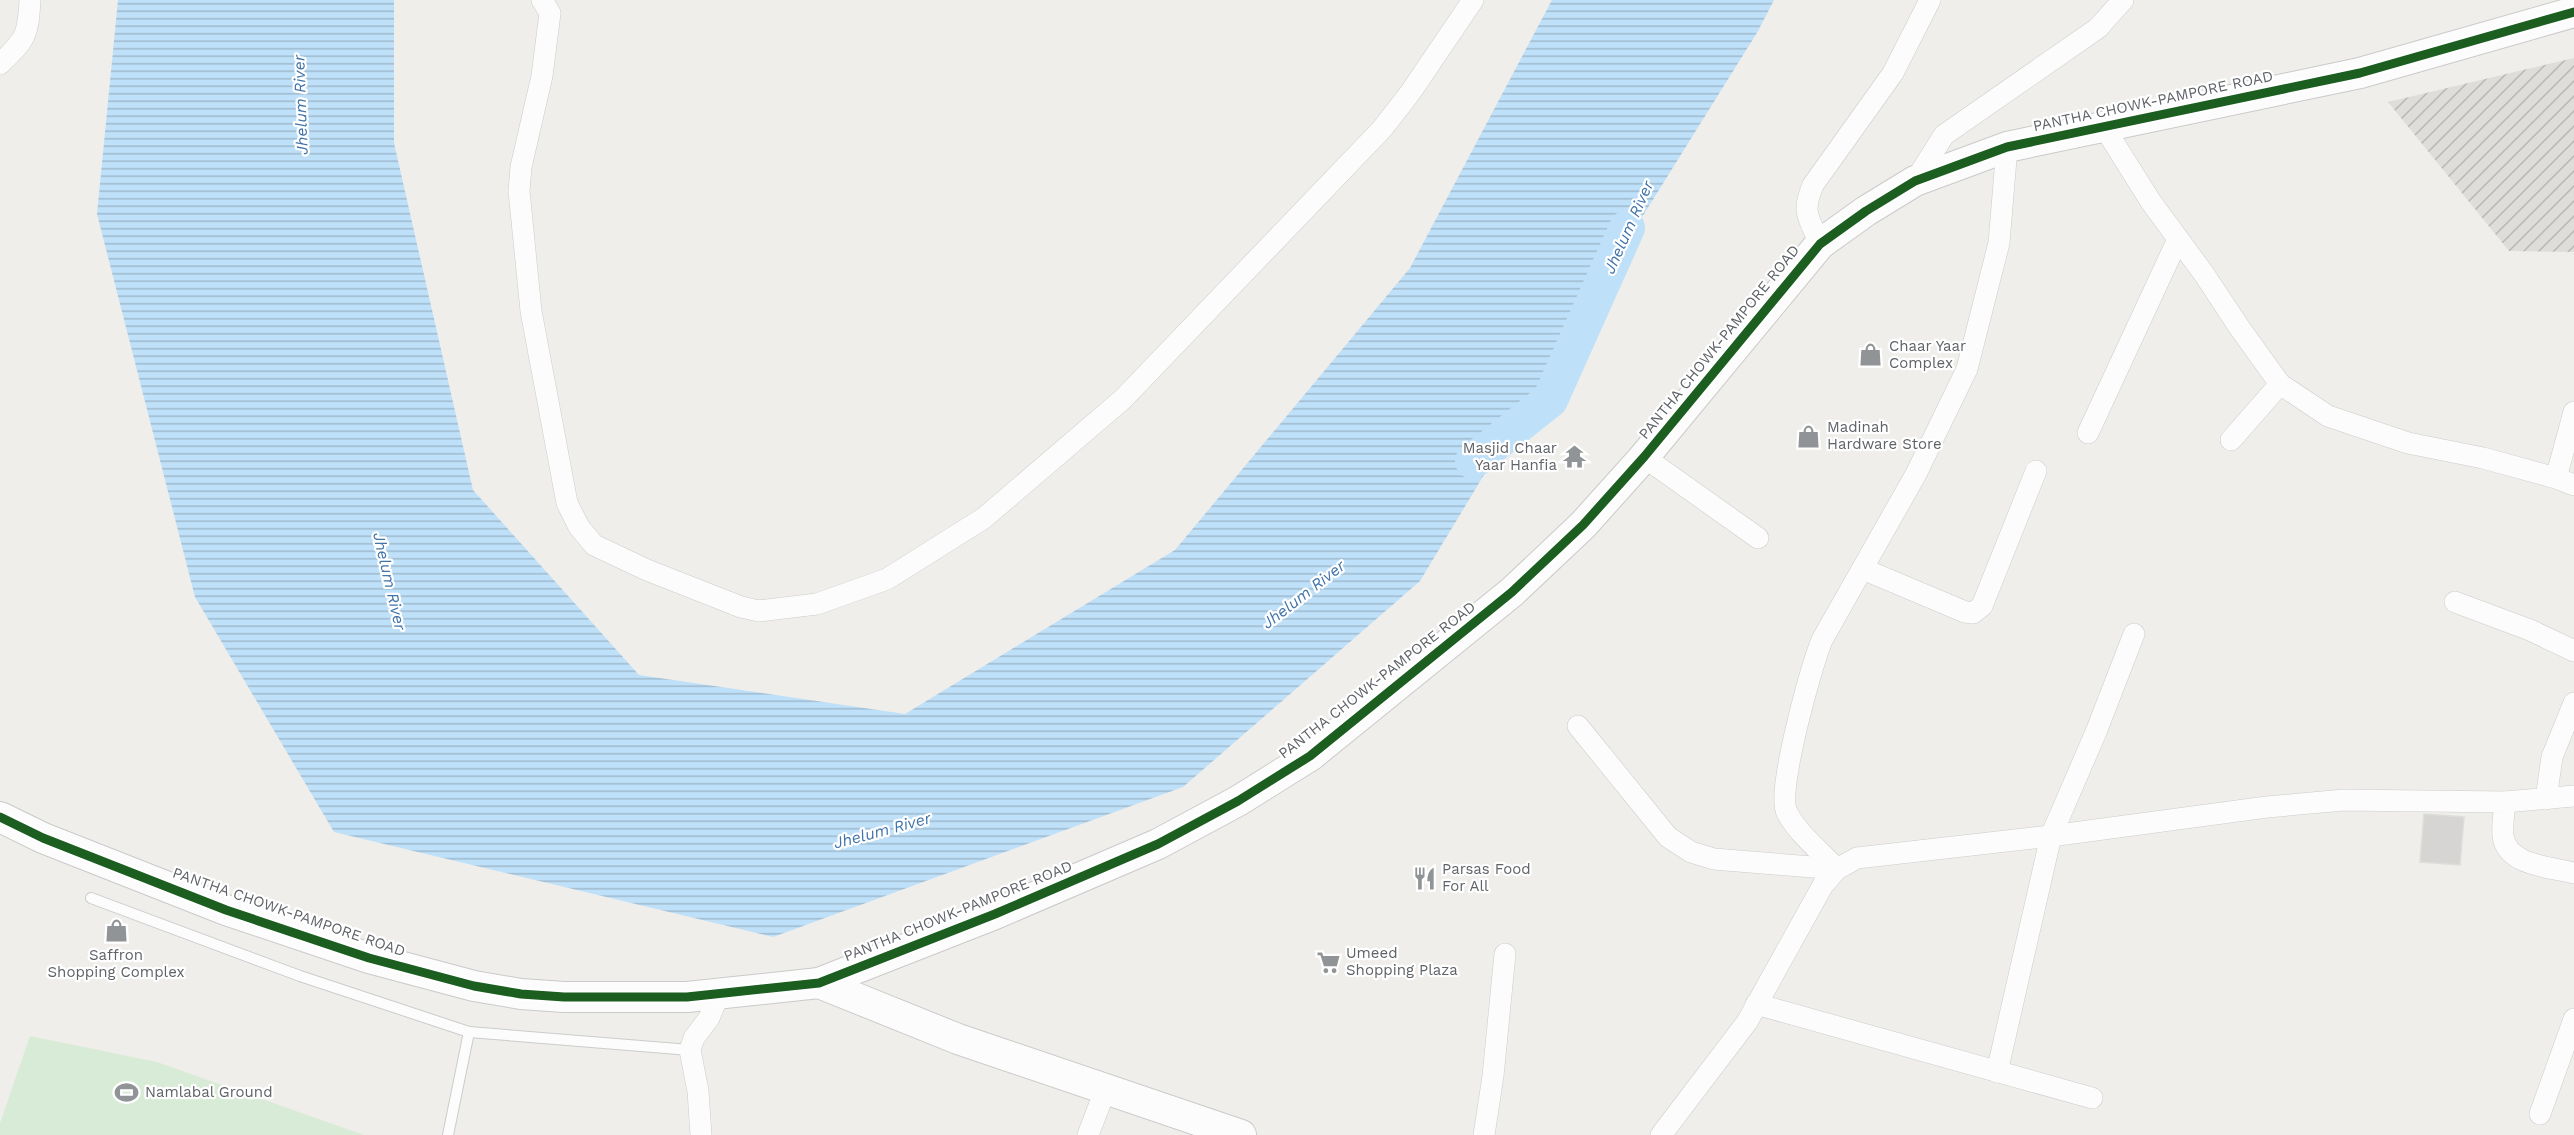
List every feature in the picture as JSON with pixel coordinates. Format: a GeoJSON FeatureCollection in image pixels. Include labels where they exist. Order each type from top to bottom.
{"type":"FeatureCollection","features":[{"type":"Feature","properties":{"kind":"main road","name":"PANTHA CHOWK-PAMPORE ROAD"},"geometry":{"type":"LineString","coordinates":[[0,817],[43,838],[226,910],[369,958],[474,986],[521,994],[564,997],[687,997],[819,983],[995,914],[1158,844],[1238,801],[1310,756],[1512,592],[1582,525],[1644,457],[1820,244],[1866,211],[1915,181],[2007,147],[2360,73],[2567,9]]}},
{"type":"Feature","properties":{"kind":"main road"},"geometry":{"type":"LineString","coordinates":[[819,983],[958,1039],[1241,1135]]}},
{"type":"Feature","properties":{"kind":"street"},"geometry":{"type":"LineString","coordinates":[[0,64],[22,42],[26,34],[30,0]]}},
{"type":"Feature","properties":{"kind":"street"},"geometry":{"type":"LineString","coordinates":[[542,0],[550,13],[542,76],[521,167],[519,191],[531,311],[567,503],[579,527],[594,545],[647,570],[723,601],[759,610],[817,604],[887,579],[984,518],[1019,489],[1123,399],[1382,129],[1410,93],[1473,0]]}},
{"type":"Feature","properties":{"kind":"street"},"geometry":{"type":"LineString","coordinates":[[1820,244],[1806,210],[1806,201],[1813,185],[1893,73],[1930,0]]}},
{"type":"Feature","properties":{"kind":"street"},"geometry":{"type":"LineString","coordinates":[[1915,181],[1944,135],[2098,28],[2122,0]]}},
{"type":"Feature","properties":{"kind":"street"},"geometry":{"type":"LineString","coordinates":[[2104,127],[2151,202],[2280,384],[2328,416],[2398,440],[2565,482],[2574,412]]}},
{"type":"Feature","properties":{"kind":"street"},"geometry":{"type":"LineString","coordinates":[[1837,869],[1790,819],[1783,794],[1812,664],[1822,640],[1916,474],[1967,369],[1999,243],[2007,147]]}},
{"type":"Feature","properties":{"kind":"street"},"geometry":{"type":"LineString","coordinates":[[2088,434],[2178,238]]}},
{"type":"Feature","properties":{"kind":"street"},"geometry":{"type":"LineString","coordinates":[[2231,440],[2280,384]]}},
{"type":"Feature","properties":{"kind":"street"},"geometry":{"type":"LineString","coordinates":[[1644,457],[1758,538]]}},
{"type":"Feature","properties":{"kind":"street"},"geometry":{"type":"LineString","coordinates":[[1863,568],[1965,612],[1977,610],[1982,606],[2036,471]]}},
{"type":"Feature","properties":{"kind":"street"},"geometry":{"type":"LineString","coordinates":[[2455,602],[2511,622],[2574,651]]}},
{"type":"Feature","properties":{"kind":"street"},"geometry":{"type":"LineString","coordinates":[[1997,1072],[2051,836],[2096,732],[2134,634]]}},
{"type":"Feature","properties":{"kind":"street"},"geometry":{"type":"LineString","coordinates":[[2546,799],[2552,757],[2574,703]]}},
{"type":"Feature","properties":{"kind":"street"},"geometry":{"type":"LineString","coordinates":[[1578,726],[1668,837],[1691,852],[1713,859],[1837,869]]}},
{"type":"Feature","properties":{"kind":"street"},"geometry":{"type":"LineString","coordinates":[[1661,1135],[1726,1050],[1756,1004],[1823,885],[1837,869],[1857,858],[2051,836],[2267,807],[2344,800],[2505,802],[2574,796]]}},
{"type":"Feature","properties":{"kind":"street"},"geometry":{"type":"LineString","coordinates":[[2505,802],[2503,834],[2511,853],[2520,860],[2574,873]]}},
{"type":"Feature","properties":{"kind":"street"},"geometry":{"type":"LineString","coordinates":[[1484,1135],[1493,1076],[1505,954]]}},
{"type":"Feature","properties":{"kind":"street"},"geometry":{"type":"LineString","coordinates":[[701,1135],[698,1091],[690,1050],[694,1038],[709,1018],[719,994]]}},
{"type":"Feature","properties":{"kind":"street"},"geometry":{"type":"LineString","coordinates":[[1756,1004],[2092,1098]]}},
{"type":"Feature","properties":{"kind":"street"},"geometry":{"type":"LineString","coordinates":[[2540,1114],[2574,1019]]}},
{"type":"Feature","properties":{"kind":"street"},"geometry":{"type":"LineString","coordinates":[[1088,1135],[1106,1088]]}},
{"type":"Feature","properties":{"kind":"lane"},"geometry":{"type":"LineString","coordinates":[[91,898],[300,976],[469,1032],[690,1050]]}},
{"type":"Feature","properties":{"kind":"lane"},"geometry":{"type":"LineString","coordinates":[[448,1135],[469,1032]]}},
{"type":"Feature","properties":{"kind":"shaded area"},"geometry":{"type":"Polygon","coordinates":[[[2574,58],[2574,252],[2509,251],[2388,102],[2574,58]]]}},
{"type":"Feature","properties":{"kind":"green space","name":"Namlabal Ground"},"geometry":{"type":"Polygon","coordinates":[[[30,1036],[157,1062],[364,1135],[0,1135],[0,1123],[30,1036]]]}},
{"type":"Feature","properties":{"kind":"water"},"geometry":{"type":"Polygon","coordinates":[[[118,0],[394,0],[394,143],[473,490],[639,675],[905,714],[1175,550],[1410,268],[1552,0],[1774,0],[1758,31],[1558,352],[1420,581],[1183,787],[773,937],[334,832],[195,597],[97,214],[118,0]]]}},
{"type":"Feature","properties":{"kind":"building"},"geometry":{"type":"Polygon","coordinates":[[[2424,814],[2464,817],[2460,865],[2420,862],[2424,814]]]}},
{"type":"Feature","properties":{"kind":"waterway","name":"Jhelum River"},"geometry":{"type":"LineString","coordinates":[[1473,461],[1550,400],[1627,228]]}},
{"type":"Feature","properties":{"kind":"cycle path"},"geometry":{"type":"LineString","coordinates":[[0,817],[43,838],[226,910],[369,958],[474,986],[521,994],[564,997],[687,997],[819,983],[995,914],[1158,844],[1238,801],[1310,756],[1512,592],[1583,525],[1644,457],[1820,244],[1866,211],[1915,181],[2007,147],[2360,73],[2574,12]]}},
{"type":"Feature","properties":{"kind":"place","name":"Chaar Yaar Complex"},"geometry":{"type":"Point","coordinates":[1871,355]}},
{"type":"Feature","properties":{"kind":"place","name":"Madinah Hardware Store"},"geometry":{"type":"Point","coordinates":[1809,436]}},
{"type":"Feature","properties":{"kind":"place","name":"Masjid Chaar Yaar Hanfia"},"geometry":{"type":"Point","coordinates":[1575,457]}},
{"type":"Feature","properties":{"kind":"place","name":"Parsas Food For All"},"geometry":{"type":"Point","coordinates":[1424,878]}},
{"type":"Feature","properties":{"kind":"place","name":"Saffron Shopping Complex"},"geometry":{"type":"Point","coordinates":[116,931]}},
{"type":"Feature","properties":{"kind":"place","name":"Umeed Shopping Plaza"},"geometry":{"type":"Point","coordinates":[1328,962]}},
{"type":"Feature","properties":{"kind":"place","name":"Namlabal Ground"},"geometry":{"type":"Point","coordinates":[127,1092]}}]}
